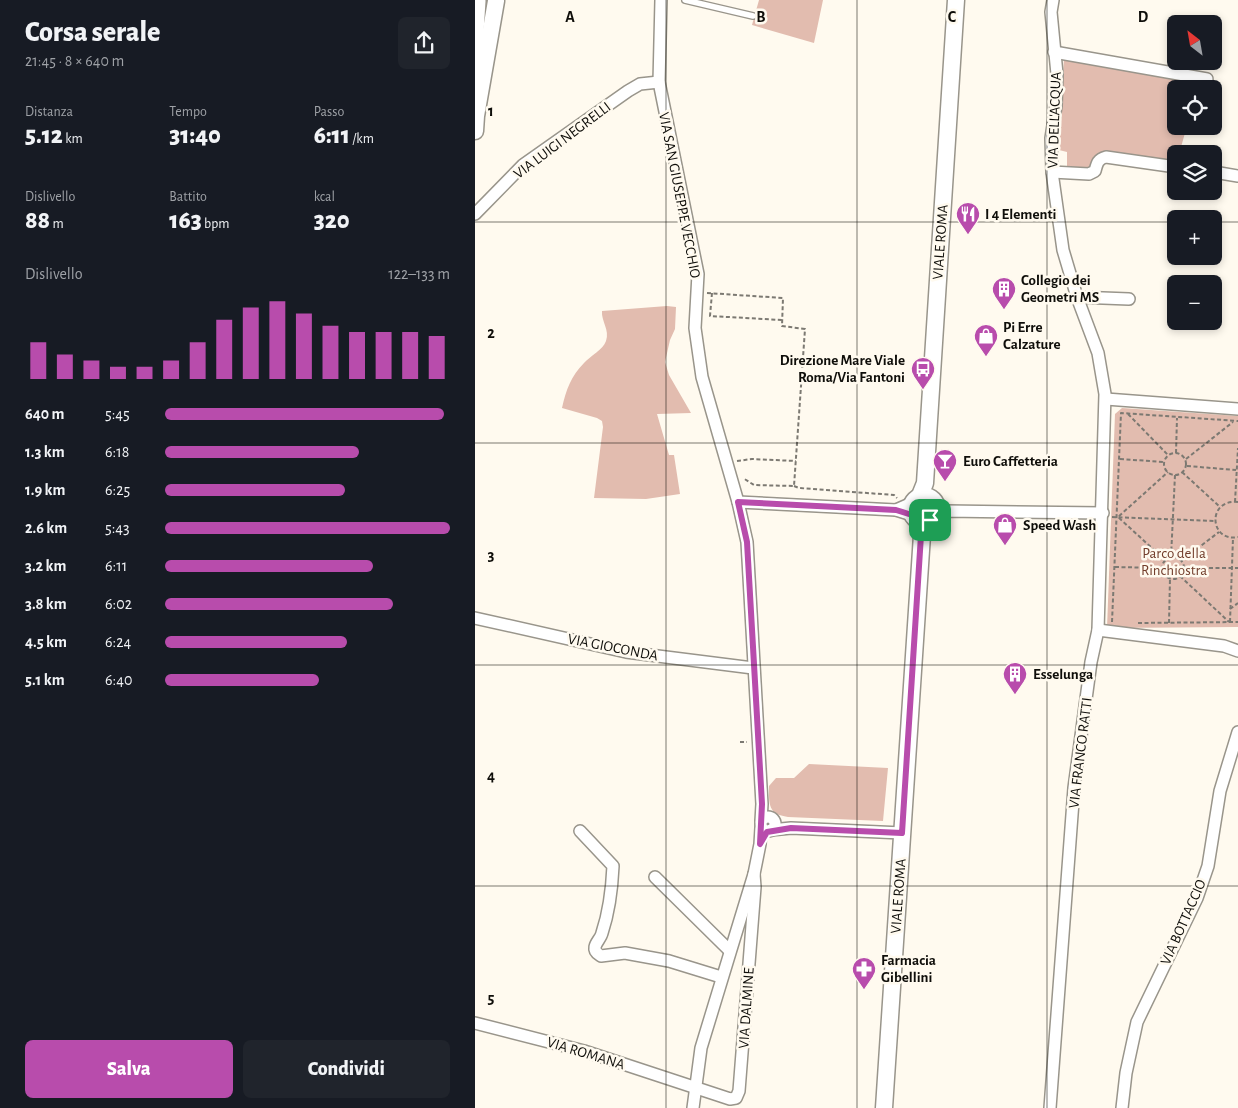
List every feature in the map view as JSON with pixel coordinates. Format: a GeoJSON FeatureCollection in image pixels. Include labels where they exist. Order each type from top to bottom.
{"type":"FeatureCollection","features":[{"type":"Feature","properties":{"kind":"main road","name":"VIALE ROMA"},"geometry":{"type":"LineString","coordinates":[[883,1108],[921,535],[921,506],[956,0]]}},
{"type":"Feature","properties":{"kind":"main road"},"geometry":{"type":"LineString","coordinates":[[475,131],[477,89],[488,1]]}},
{"type":"Feature","properties":{"kind":"street","name":"VIA SAN GIUSEPPE VECCHIO"},"geometry":{"type":"LineString","coordinates":[[661,0],[659,82],[698,274],[695,328],[701,377],[738,502],[747,542],[762,804],[768,825]]}},
{"type":"Feature","properties":{"kind":"street","name":"VIA DELL'ACQUA"},"geometry":{"type":"LineString","coordinates":[[1053,0],[1051,12],[1057,74],[1056,106],[1051,138],[1052,172],[1063,250],[1077,297],[1098,353],[1106,399]]}},
{"type":"Feature","properties":{"kind":"street"},"geometry":{"type":"LineString","coordinates":[[1054,52],[1207,79]]}},
{"type":"Feature","properties":{"kind":"street","name":"VIA LUIGI NEGRELLI"},"geometry":{"type":"LineString","coordinates":[[475,214],[523,165],[628,91],[640,84],[659,82]]}},
{"type":"Feature","properties":{"kind":"street"},"geometry":{"type":"LineString","coordinates":[[1052,172],[1089,174],[1095,170],[1097,161],[1106,157],[1167,166]]}},
{"type":"Feature","properties":{"kind":"street"},"geometry":{"type":"LineString","coordinates":[[1222,173],[1238,176]]}},
{"type":"Feature","properties":{"kind":"street"},"geometry":{"type":"LineString","coordinates":[[1077,297],[1129,299]]}},
{"type":"Feature","properties":{"kind":"street"},"geometry":{"type":"LineString","coordinates":[[1106,399],[1238,409]]}},
{"type":"Feature","properties":{"kind":"street","name":"VIA FRANCO RATTI"},"geometry":{"type":"LineString","coordinates":[[1050,1108],[1074,788],[1091,662],[1098,630],[1106,399]]}},
{"type":"Feature","properties":{"kind":"street"},"geometry":{"type":"LineString","coordinates":[[738,502],[921,506],[1103,513]]}},
{"type":"Feature","properties":{"kind":"street","name":"VIA GIOCONDA"},"geometry":{"type":"LineString","coordinates":[[475,618],[626,652],[753,668]]}},
{"type":"Feature","properties":{"kind":"street"},"geometry":{"type":"LineString","coordinates":[[1098,630],[1224,646],[1238,651]]}},
{"type":"Feature","properties":{"kind":"street","name":"VIA BOTTACCIO"},"geometry":{"type":"LineString","coordinates":[[1122,1108],[1125,1073],[1137,1022],[1197,898],[1208,866],[1220,792],[1238,732]]}},
{"type":"Feature","properties":{"kind":"street"},"geometry":{"type":"LineString","coordinates":[[693,1108],[701,1048],[729,950],[754,874],[760,844],[768,825],[791,828],[902,833]]}},
{"type":"Feature","properties":{"kind":"street"},"geometry":{"type":"LineString","coordinates":[[580,831],[613,866],[612,886],[602,934],[595,946],[595,951],[598,955],[625,953],[669,962],[721,977]]}},
{"type":"Feature","properties":{"kind":"street","name":"VIA DALMINE"},"geometry":{"type":"LineString","coordinates":[[695,1087],[730,1099],[736,1098],[739,1091],[755,888],[754,874]]}},
{"type":"Feature","properties":{"kind":"street"},"geometry":{"type":"LineString","coordinates":[[655,877],[729,950]]}},
{"type":"Feature","properties":{"kind":"street","name":"VIA ROMANA"},"geometry":{"type":"LineString","coordinates":[[475,1023],[584,1051],[695,1087]]}},
{"type":"Feature","properties":{"kind":"lane"},"geometry":{"type":"LineString","coordinates":[[685,0],[753,16]]}},
{"type":"Feature","properties":{"kind":"path"},"geometry":{"type":"LineString","coordinates":[[697,291],[783,298],[782,326],[805,328],[794,486]]}},
{"type":"Feature","properties":{"kind":"path"},"geometry":{"type":"LineString","coordinates":[[712,293],[710,316],[782,320]]}},
{"type":"Feature","properties":{"kind":"path"},"geometry":{"type":"LineString","coordinates":[[1112,624],[1121,413],[1238,421]]}},
{"type":"Feature","properties":{"kind":"path"},"geometry":{"type":"LineString","coordinates":[[1128,414],[1167,455]]}},
{"type":"Feature","properties":{"kind":"path"},"geometry":{"type":"LineString","coordinates":[[1176,453],[1177,417]]}},
{"type":"Feature","properties":{"kind":"path"},"geometry":{"type":"LineString","coordinates":[[1186,459],[1234,421]]}},
{"type":"Feature","properties":{"kind":"path"},"geometry":{"type":"LineString","coordinates":[[1238,448],[1237,502],[1231,502],[1220,507],[1215,517],[1219,532],[1228,537],[1238,537]]}},
{"type":"Feature","properties":{"kind":"path"},"geometry":{"type":"LineString","coordinates":[[1181,454],[1186,459],[1187,466],[1183,472],[1175,475],[1168,472],[1164,462],[1167,455],[1181,454]]}},
{"type":"Feature","properties":{"kind":"path"},"geometry":{"type":"LineString","coordinates":[[1120,458],[1164,462]]}},
{"type":"Feature","properties":{"kind":"path"},"geometry":{"type":"LineString","coordinates":[[726,462],[752,459],[796,461]]}},
{"type":"Feature","properties":{"kind":"path"},"geometry":{"type":"LineString","coordinates":[[1187,466],[1237,470]]}},
{"type":"Feature","properties":{"kind":"path"},"geometry":{"type":"LineString","coordinates":[[1118,517],[1168,472]]}},
{"type":"Feature","properties":{"kind":"path"},"geometry":{"type":"LineString","coordinates":[[1183,472],[1220,507]]}},
{"type":"Feature","properties":{"kind":"path"},"geometry":{"type":"LineString","coordinates":[[739,475],[753,485],[794,486],[799,488],[894,495],[921,506]]}},
{"type":"Feature","properties":{"kind":"path"},"geometry":{"type":"LineString","coordinates":[[1171,557],[1175,475]]}},
{"type":"Feature","properties":{"kind":"path"},"geometry":{"type":"LineString","coordinates":[[1103,513],[1111,517],[1215,522]]}},
{"type":"Feature","properties":{"kind":"path"},"geometry":{"type":"LineString","coordinates":[[1118,517],[1165,560]]}},
{"type":"Feature","properties":{"kind":"path"},"geometry":{"type":"LineString","coordinates":[[1181,561],[1219,532]]}},
{"type":"Feature","properties":{"kind":"path"},"geometry":{"type":"LineString","coordinates":[[1230,622],[1233,538]]}},
{"type":"Feature","properties":{"kind":"path"},"geometry":{"type":"LineString","coordinates":[[1171,557],[1181,561],[1183,568],[1180,576],[1176,578],[1170,578],[1164,574],[1162,568],[1165,560],[1171,557]]}},
{"type":"Feature","properties":{"kind":"path"},"geometry":{"type":"LineString","coordinates":[[1115,567],[1162,568]]}},
{"type":"Feature","properties":{"kind":"path"},"geometry":{"type":"LineString","coordinates":[[1183,568],[1238,568]]}},
{"type":"Feature","properties":{"kind":"path"},"geometry":{"type":"LineString","coordinates":[[1180,576],[1230,622]]}},
{"type":"Feature","properties":{"kind":"path"},"geometry":{"type":"LineString","coordinates":[[1169,623],[1170,578]]}},
{"type":"Feature","properties":{"kind":"path"},"geometry":{"type":"LineString","coordinates":[[1230,609],[1238,603]]}},
{"type":"Feature","properties":{"kind":"path"},"geometry":{"type":"LineString","coordinates":[[1131,623],[1238,622]]}},
{"type":"Feature","properties":{"kind":"path"},"geometry":{"type":"LineString","coordinates":[[740,742],[749,742]]}},
{"type":"Feature","properties":{"kind":"green space"},"geometry":{"type":"Polygon","coordinates":[[[759,0],[823,0],[814,43],[752,25],[759,0]]]}},
{"type":"Feature","properties":{"kind":"green space"},"geometry":{"type":"Polygon","coordinates":[[[1064,58],[1185,80],[1167,80],[1167,135],[1184,135],[1182,145],[1167,145],[1167,164],[1097,155],[1092,169],[1067,170],[1067,152],[1059,150],[1064,58]]]}},
{"type":"Feature","properties":{"kind":"green space"},"geometry":{"type":"Polygon","coordinates":[[[676,307],[675,329],[670,340],[665,362],[669,375],[691,413],[657,414],[669,455],[674,455],[680,494],[646,499],[594,498],[603,427],[602,421],[562,408],[567,389],[579,368],[606,341],[607,333],[602,311],[676,307]]]}},
{"type":"Feature","properties":{"kind":"green space","name":"Parco della Rinchiostra"},"geometry":{"type":"Polygon","coordinates":[[[1122,408],[1238,416],[1238,627],[1107,628],[1115,414],[1122,408]]]}},
{"type":"Feature","properties":{"kind":"green space"},"geometry":{"type":"Polygon","coordinates":[[[809,764],[888,768],[883,821],[788,817],[781,816],[773,811],[770,803],[769,786],[776,778],[794,778],[809,764]]]}},
{"type":"Feature","properties":{"kind":"place","name":"I 4 Elementi"},"geometry":{"type":"Point","coordinates":[968,235]}},
{"type":"Feature","properties":{"kind":"place","name":"Collegio dei Geometri MS"},"geometry":{"type":"Point","coordinates":[1004,310]}},
{"type":"Feature","properties":{"kind":"place","name":"Pi Erre Calzature"},"geometry":{"type":"Point","coordinates":[986,357]}},
{"type":"Feature","properties":{"kind":"place","name":"Direzione Mare Viale Roma/Via Fantoni"},"geometry":{"type":"Point","coordinates":[923,390]}},
{"type":"Feature","properties":{"kind":"place","name":"Euro Caffetteria"},"geometry":{"type":"Point","coordinates":[945,482]}},
{"type":"Feature","properties":{"kind":"place","name":"Speed Wash"},"geometry":{"type":"Point","coordinates":[1005,546]}},
{"type":"Feature","properties":{"kind":"place","name":"Esselunga"},"geometry":{"type":"Point","coordinates":[1015,695]}},
{"type":"Feature","properties":{"kind":"place","name":"Farmacia Gibellini"},"geometry":{"type":"Point","coordinates":[864,990]}},
{"type":"Feature","properties":{"kind":"route"},"geometry":{"type":"LineString","coordinates":[[738,502],[896,510],[912,515],[918,521],[926,522],[930,520],[921,535],[902,833],[791,828],[767,832],[760,844],[762,804],[747,542],[738,502]]}}]}
